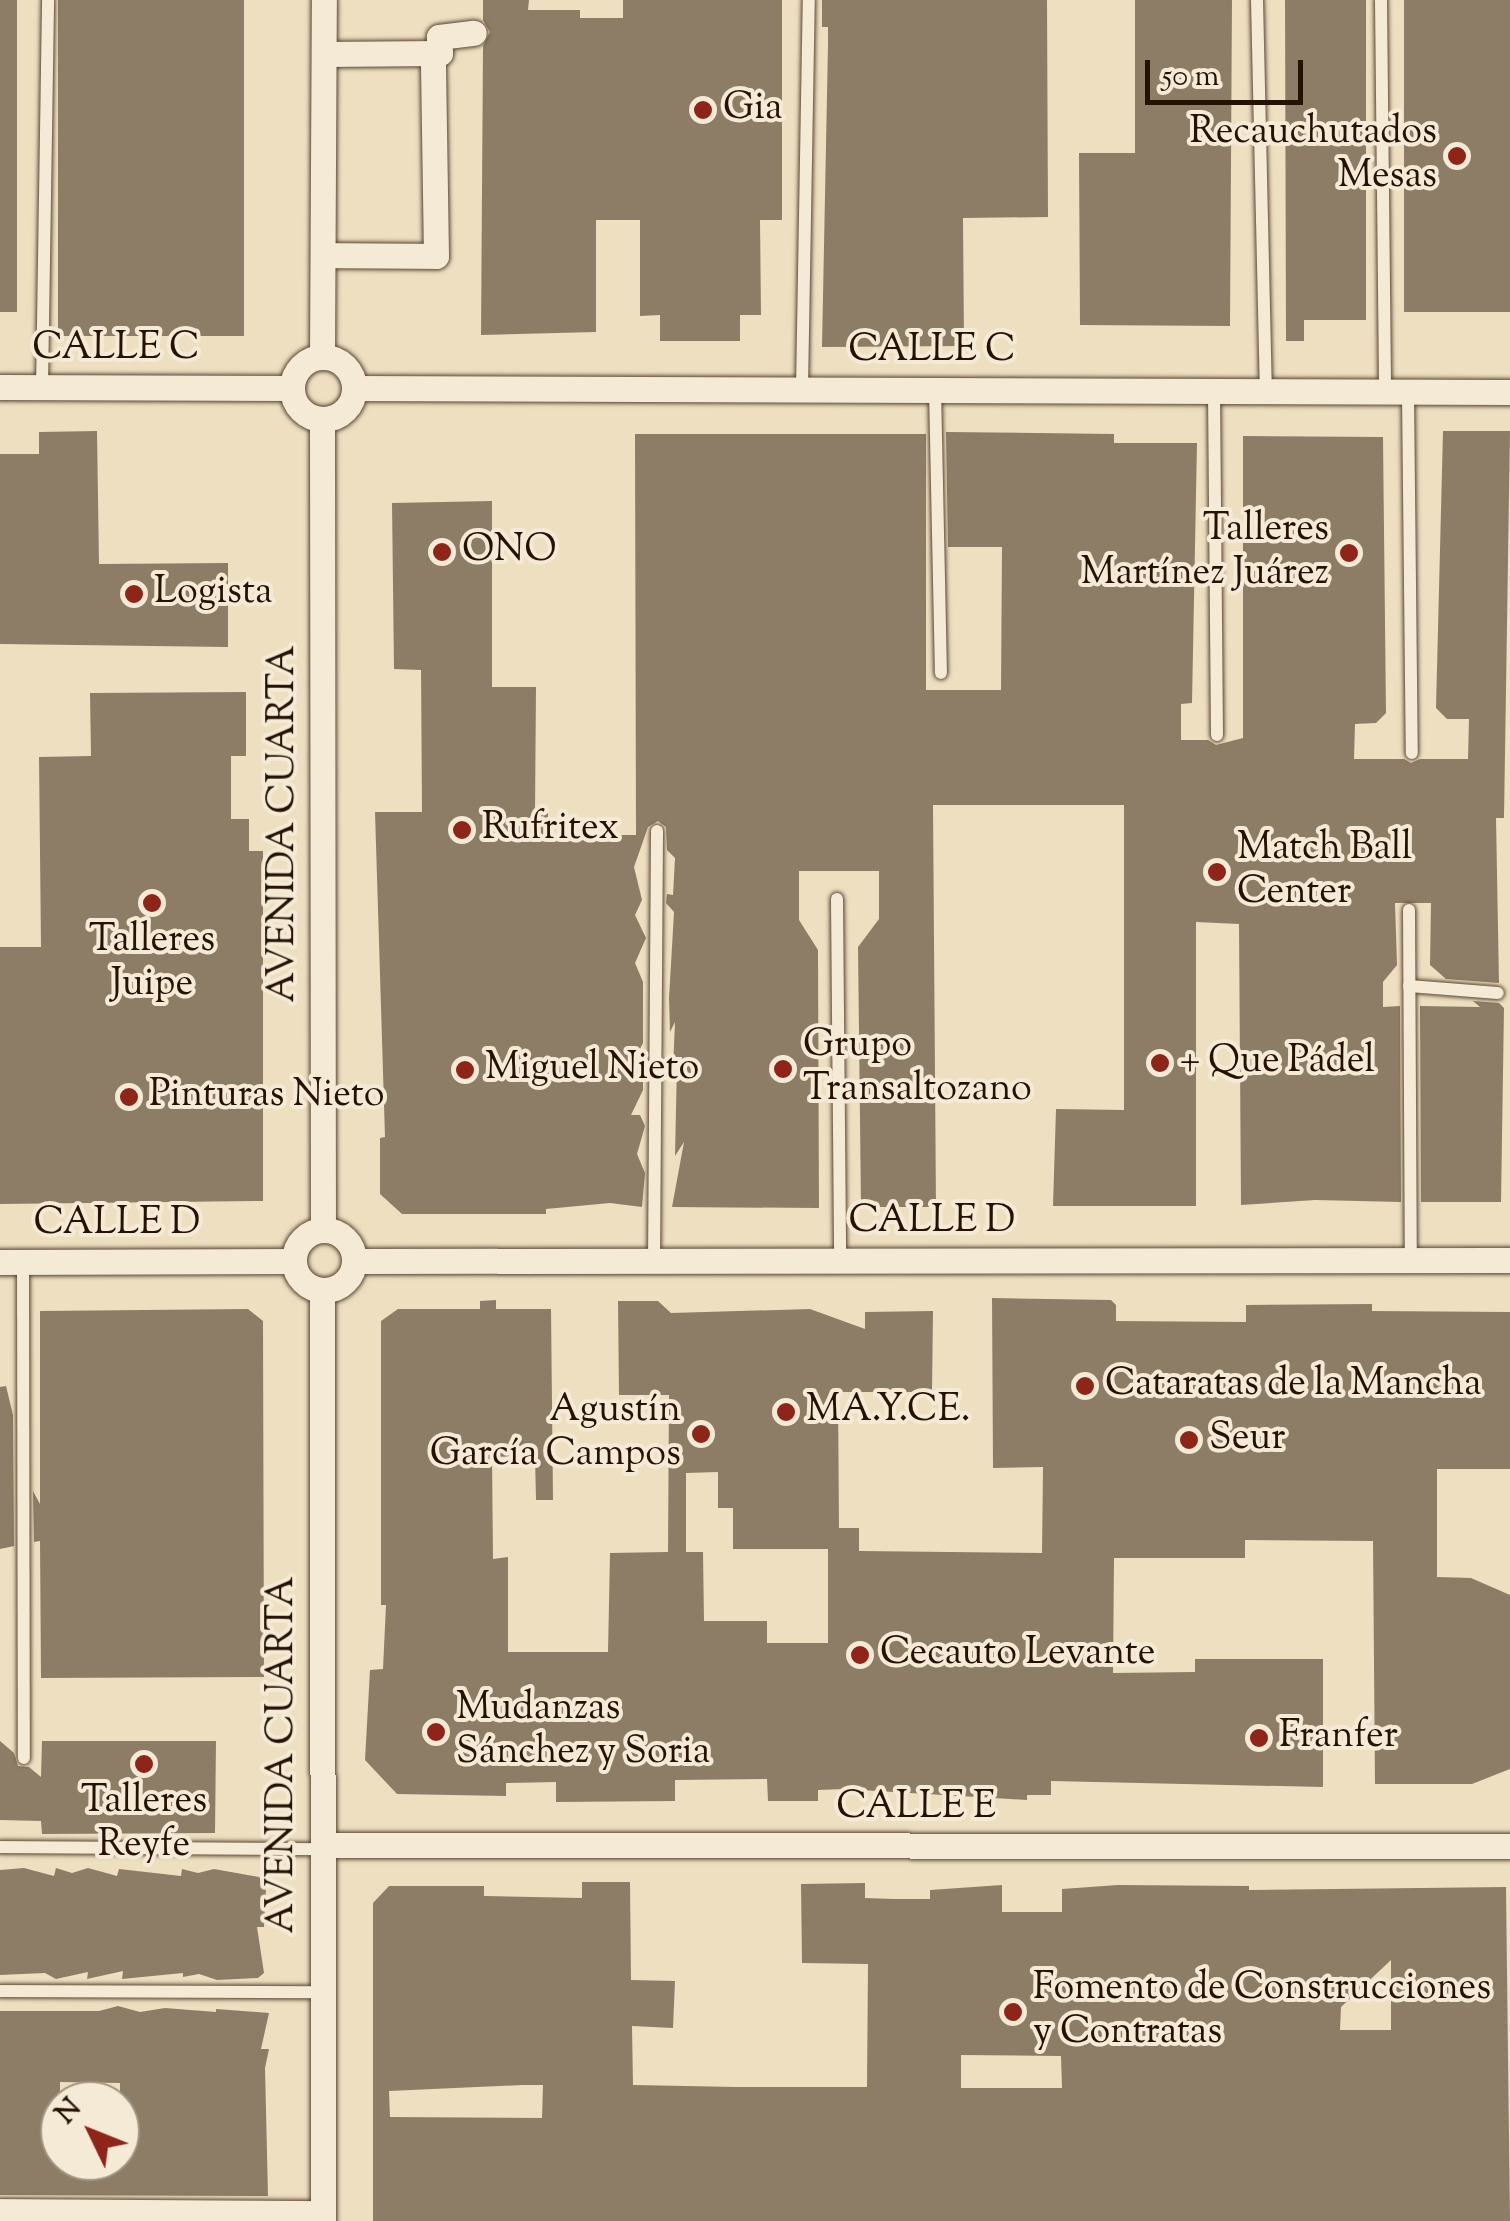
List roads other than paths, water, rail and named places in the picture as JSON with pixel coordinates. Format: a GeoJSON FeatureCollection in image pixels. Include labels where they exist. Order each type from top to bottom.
{"type":"FeatureCollection","features":[{"type":"Feature","properties":{"kind":"street"},"geometry":{"type":"LineString","coordinates":[[322,357],[324,0]]}},
{"type":"Feature","properties":{"kind":"street"},"geometry":{"type":"LineString","coordinates":[[324,54],[440,54],[439,37],[474,33]]}},
{"type":"Feature","properties":{"kind":"street"},"geometry":{"type":"LineString","coordinates":[[323,255],[436,256],[432,54]]}},
{"type":"Feature","properties":{"kind":"street"},"geometry":{"type":"LineString","coordinates":[[322,357],[340,361],[348,369],[354,388],[342,412],[322,419],[308,416],[297,405],[291,388],[299,368],[322,357]]}},
{"type":"Feature","properties":{"kind":"street","name":"CALLE C"},"geometry":{"type":"LineString","coordinates":[[0,387],[291,388]]}},
{"type":"Feature","properties":{"kind":"street","name":"CALLE C"},"geometry":{"type":"LineString","coordinates":[[354,388],[1510,392]]}},
{"type":"Feature","properties":{"kind":"street","name":"AVENIDA CUARTA"},"geometry":{"type":"LineString","coordinates":[[322,419],[323,1230]]}},
{"type":"Feature","properties":{"kind":"street"},"geometry":{"type":"LineString","coordinates":[[323,1230],[339,1233],[348,1241],[354,1261],[345,1282],[322,1290],[303,1283],[293,1261],[300,1240],[323,1230]]}},
{"type":"Feature","properties":{"kind":"street","name":"CALLE D"},"geometry":{"type":"LineString","coordinates":[[354,1261],[1510,1260]]}},
{"type":"Feature","properties":{"kind":"street","name":"CALLE D"},"geometry":{"type":"LineString","coordinates":[[12,1262],[293,1261]]}},
{"type":"Feature","properties":{"kind":"street","name":"AVENIDA CUARTA"},"geometry":{"type":"LineString","coordinates":[[322,1290],[323,2217]]}},
{"type":"Feature","properties":{"kind":"street","name":"CALLE E"},"geometry":{"type":"LineString","coordinates":[[322,1847],[1510,1846]]}},
{"type":"Feature","properties":{"kind":"street"},"geometry":{"type":"LineString","coordinates":[[0,2211],[323,2217]]}},
{"type":"Feature","properties":{"kind":"lane"},"geometry":{"type":"LineString","coordinates":[[42,386],[48,0]]}},
{"type":"Feature","properties":{"kind":"lane"},"geometry":{"type":"LineString","coordinates":[[802,388],[808,0]]}},
{"type":"Feature","properties":{"kind":"lane"},"geometry":{"type":"LineString","coordinates":[[1258,0],[1266,390]]}},
{"type":"Feature","properties":{"kind":"lane"},"geometry":{"type":"LineString","coordinates":[[1381,0],[1412,753]]}},
{"type":"Feature","properties":{"kind":"lane"},"geometry":{"type":"LineString","coordinates":[[935,390],[941,672]]}},
{"type":"Feature","properties":{"kind":"lane"},"geometry":{"type":"LineString","coordinates":[[1214,391],[1217,736]]}},
{"type":"Feature","properties":{"kind":"lane"},"geometry":{"type":"LineString","coordinates":[[654,1262],[657,832]]}},
{"type":"Feature","properties":{"kind":"lane"},"geometry":{"type":"LineString","coordinates":[[837,899],[840,1261]]}},
{"type":"Feature","properties":{"kind":"lane"},"geometry":{"type":"LineString","coordinates":[[1409,910],[1411,1260]]}},
{"type":"Feature","properties":{"kind":"lane"},"geometry":{"type":"LineString","coordinates":[[1409,986],[1498,993]]}},
{"type":"Feature","properties":{"kind":"lane"},"geometry":{"type":"LineString","coordinates":[[12,1262],[24,1758]]}},
{"type":"Feature","properties":{"kind":"lane"},"geometry":{"type":"LineString","coordinates":[[0,1848],[322,1847]]}},
{"type":"Feature","properties":{"kind":"lane"},"geometry":{"type":"LineString","coordinates":[[0,1991],[320,1992]]}},
{"type":"Feature","properties":{"kind":"place","name":"Gia"},"geometry":{"type":"Point","coordinates":[703,110]}},
{"type":"Feature","properties":{"kind":"place","name":"Recauchutados Mesas"},"geometry":{"type":"Point","coordinates":[1457,156]}},
{"type":"Feature","properties":{"kind":"place","name":"ONO"},"geometry":{"type":"Point","coordinates":[442,552]}},
{"type":"Feature","properties":{"kind":"place","name":"Talleres Martínez Juárez"},"geometry":{"type":"Point","coordinates":[1349,553]}},
{"type":"Feature","properties":{"kind":"place","name":"Logista"},"geometry":{"type":"Point","coordinates":[134,594]}},
{"type":"Feature","properties":{"kind":"place","name":"Rufritex"},"geometry":{"type":"Point","coordinates":[462,830]}},
{"type":"Feature","properties":{"kind":"place","name":"Match Ball Center"},"geometry":{"type":"Point","coordinates":[1217,872]}},
{"type":"Feature","properties":{"kind":"place","name":"Talleres Juipe"},"geometry":{"type":"Point","coordinates":[152,903]}},
{"type":"Feature","properties":{"kind":"place","name":"+ Que Pádel"},"geometry":{"type":"Point","coordinates":[1160,1063]}},
{"type":"Feature","properties":{"kind":"place","name":"Grupo Transaltozano"},"geometry":{"type":"Point","coordinates":[783,1069]}},
{"type":"Feature","properties":{"kind":"place","name":"Miguel Nieto"},"geometry":{"type":"Point","coordinates":[465,1070]}},
{"type":"Feature","properties":{"kind":"place","name":"Pinturas Nieto"},"geometry":{"type":"Point","coordinates":[129,1097]}},
{"type":"Feature","properties":{"kind":"place","name":"Cataratas de la Mancha"},"geometry":{"type":"Point","coordinates":[1085,1386]}},
{"type":"Feature","properties":{"kind":"place","name":"MA.Y.CE."},"geometry":{"type":"Point","coordinates":[786,1412]}},
{"type":"Feature","properties":{"kind":"place","name":"Agustín García Campos"},"geometry":{"type":"Point","coordinates":[701,1434]}},
{"type":"Feature","properties":{"kind":"place","name":"Seur"},"geometry":{"type":"Point","coordinates":[1189,1440]}},
{"type":"Feature","properties":{"kind":"place","name":"Cecauto Levante"},"geometry":{"type":"Point","coordinates":[860,1655]}},
{"type":"Feature","properties":{"kind":"place","name":"Mudanzas Sánchez y Soria"},"geometry":{"type":"Point","coordinates":[436,1732]}},
{"type":"Feature","properties":{"kind":"place","name":"Franfer"},"geometry":{"type":"Point","coordinates":[1259,1738]}},
{"type":"Feature","properties":{"kind":"place","name":"Talleres Reyfe"},"geometry":{"type":"Point","coordinates":[144,1764]}},
{"type":"Feature","properties":{"kind":"place","name":"Fomento de Construcciones y Contratas"},"geometry":{"type":"Point","coordinates":[1013,2012]}}]}
